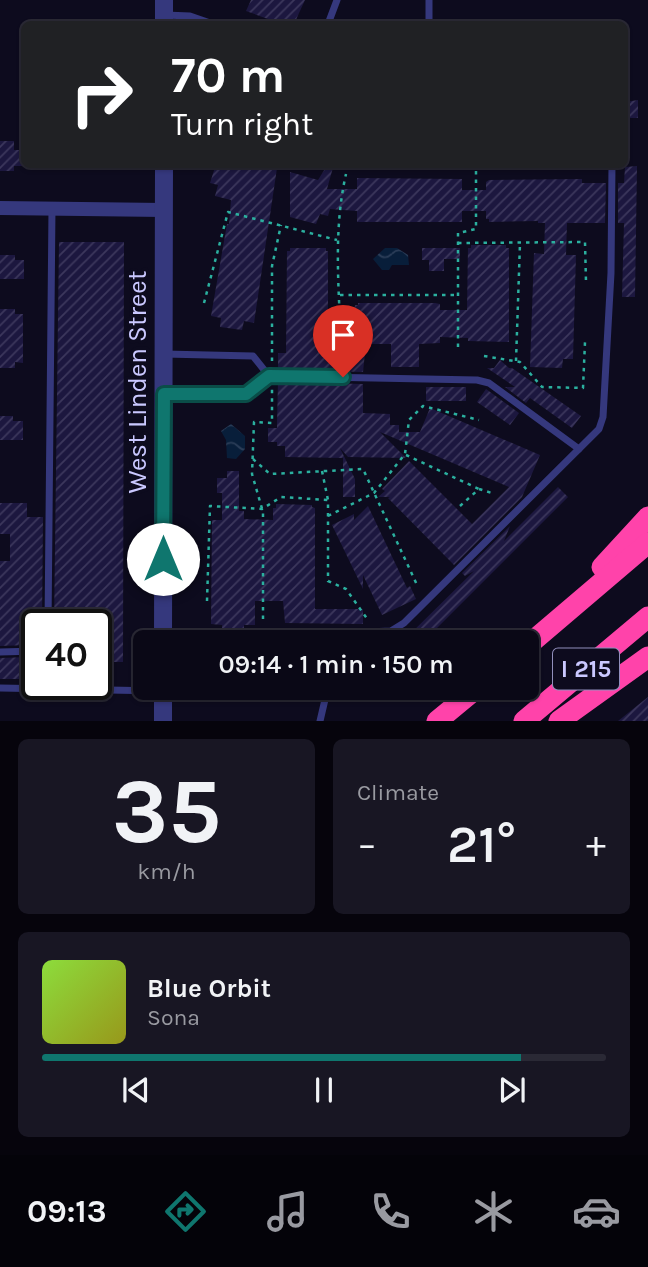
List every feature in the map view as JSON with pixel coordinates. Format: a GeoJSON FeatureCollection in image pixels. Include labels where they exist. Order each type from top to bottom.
{"type":"FeatureCollection","features":[{"type":"Feature","properties":{"kind":"highway"},"geometry":{"type":"LineString","coordinates":[[539,634],[648,517]]}},
{"type":"Feature","properties":{"kind":"highway","name":"I 215"},"geometry":{"type":"LineString","coordinates":[[539,635],[648,543]]}},
{"type":"Feature","properties":{"kind":"highway","name":"I 215"},"geometry":{"type":"LineString","coordinates":[[524,721],[648,617]]}},
{"type":"Feature","properties":{"kind":"highway"},"geometry":{"type":"LineString","coordinates":[[559,721],[648,657]]}},
{"type":"Feature","properties":{"kind":"highway"},"geometry":{"type":"LineString","coordinates":[[437,721],[462,700]]}},
{"type":"Feature","properties":{"kind":"street","name":"West Linden Street"},"geometry":{"type":"LineString","coordinates":[[163,630],[164,168]]}},
{"type":"Feature","properties":{"kind":"street"},"geometry":{"type":"LineString","coordinates":[[0,208],[164,210]]}},
{"type":"Feature","properties":{"kind":"street"},"geometry":{"type":"LineString","coordinates":[[163,700],[163,721]]}},
{"type":"Feature","properties":{"kind":"lane"},"geometry":{"type":"LineString","coordinates":[[329,21],[337,0]]}},
{"type":"Feature","properties":{"kind":"lane"},"geometry":{"type":"LineString","coordinates":[[429,0],[429,21]]}},
{"type":"Feature","properties":{"kind":"lane"},"geometry":{"type":"LineString","coordinates":[[164,13],[194,16],[206,21]]}},
{"type":"Feature","properties":{"kind":"lane"},"geometry":{"type":"LineString","coordinates":[[393,630],[404,623],[599,429],[603,417],[611,273],[612,168]]}},
{"type":"Feature","properties":{"kind":"lane"},"geometry":{"type":"LineString","coordinates":[[48,609],[52,207]]}},
{"type":"Feature","properties":{"kind":"lane"},"geometry":{"type":"LineString","coordinates":[[164,354],[253,356],[271,377]]}},
{"type":"Feature","properties":{"kind":"lane"},"geometry":{"type":"LineString","coordinates":[[164,394],[246,394],[271,377],[477,380],[489,383],[579,449]]}},
{"type":"Feature","properties":{"kind":"lane"},"geometry":{"type":"LineString","coordinates":[[0,652],[21,651]]}},
{"type":"Feature","properties":{"kind":"lane"},"geometry":{"type":"LineString","coordinates":[[0,688],[133,689]]}},
{"type":"Feature","properties":{"kind":"lane"},"geometry":{"type":"LineString","coordinates":[[320,721],[325,700]]}},
{"type":"Feature","properties":{"kind":"path"},"geometry":{"type":"LineString","coordinates":[[458,347],[458,233],[476,229],[475,171]]}},
{"type":"Feature","properties":{"kind":"path"},"geometry":{"type":"LineString","coordinates":[[341,346],[337,240],[340,201],[346,174]]}},
{"type":"Feature","properties":{"kind":"path"},"geometry":{"type":"LineString","coordinates":[[204,303],[228,212],[337,240]]}},
{"type":"Feature","properties":{"kind":"path"},"geometry":{"type":"LineString","coordinates":[[263,619],[262,509],[252,474],[252,458],[254,422],[272,423],[272,266],[281,225]]}},
{"type":"Feature","properties":{"kind":"path"},"geometry":{"type":"LineString","coordinates":[[458,243],[585,242],[586,282]]}},
{"type":"Feature","properties":{"kind":"path"},"geometry":{"type":"LineString","coordinates":[[516,361],[520,243]]}},
{"type":"Feature","properties":{"kind":"path"},"geometry":{"type":"LineString","coordinates":[[340,295],[458,295]]}},
{"type":"Feature","properties":{"kind":"path"},"geometry":{"type":"LineString","coordinates":[[484,356],[520,362],[542,387],[583,388],[585,342]]}},
{"type":"Feature","properties":{"kind":"path"},"geometry":{"type":"LineString","coordinates":[[328,516],[374,493],[405,454],[409,420],[423,406],[479,420]]}},
{"type":"Feature","properties":{"kind":"path"},"geometry":{"type":"LineString","coordinates":[[405,454],[495,494]]}},
{"type":"Feature","properties":{"kind":"path"},"geometry":{"type":"LineString","coordinates":[[252,458],[270,474],[363,469],[418,587]]}},
{"type":"Feature","properties":{"kind":"path"},"geometry":{"type":"LineString","coordinates":[[322,471],[328,500],[328,582],[345,589],[369,621]]}},
{"type":"Feature","properties":{"kind":"path"},"geometry":{"type":"LineString","coordinates":[[460,506],[479,489]]}},
{"type":"Feature","properties":{"kind":"path"},"geometry":{"type":"LineString","coordinates":[[207,601],[210,506],[262,509],[281,497],[328,500]]}},
{"type":"Feature","properties":{"kind":"water"},"geometry":{"type":"Polygon","coordinates":[[[385,248],[397,248],[408,255],[409,265],[392,265],[389,270],[382,270],[373,259],[385,248]]]}},
{"type":"Feature","properties":{"kind":"water"},"geometry":{"type":"Polygon","coordinates":[[[231,424],[245,436],[245,449],[236,459],[227,458],[226,440],[221,431],[231,424]]]}},
{"type":"Feature","properties":{"kind":"building"},"geometry":{"type":"Polygon","coordinates":[[[251,0],[305,0],[295,21],[274,21],[246,11],[251,0]]]}},
{"type":"Feature","properties":{"kind":"building"},"geometry":{"type":"Polygon","coordinates":[[[638,100],[638,118],[628,118],[628,102],[638,100]]]}},
{"type":"Feature","properties":{"kind":"building"},"geometry":{"type":"Polygon","coordinates":[[[0,141],[14,141],[14,150],[21,150],[21,166],[14,166],[14,171],[0,171],[0,141]]]}},
{"type":"Feature","properties":{"kind":"building"},"geometry":{"type":"Polygon","coordinates":[[[637,166],[635,297],[622,297],[624,223],[618,223],[618,183],[624,183],[625,168],[637,166]]]}},
{"type":"Feature","properties":{"kind":"building"},"geometry":{"type":"Polygon","coordinates":[[[215,168],[277,168],[254,323],[244,321],[242,330],[220,327],[221,318],[211,316],[229,224],[231,200],[215,196],[218,185],[210,183],[215,168]]]}},
{"type":"Feature","properties":{"kind":"building"},"geometry":{"type":"Polygon","coordinates":[[[326,168],[333,168],[327,189],[357,189],[357,178],[462,179],[462,190],[486,190],[486,182],[489,180],[582,179],[582,183],[606,183],[605,223],[567,223],[566,255],[576,255],[573,359],[563,359],[562,368],[530,367],[534,253],[544,254],[545,223],[489,222],[489,219],[486,219],[486,211],[462,211],[462,222],[357,222],[357,211],[330,209],[328,216],[320,214],[316,224],[290,217],[290,172],[318,180],[326,168]]]}},
{"type":"Feature","properties":{"kind":"building"},"geometry":{"type":"Polygon","coordinates":[[[59,242],[124,242],[123,662],[112,662],[112,609],[54,609],[59,242]]]}},
{"type":"Feature","properties":{"kind":"building"},"geometry":{"type":"Polygon","coordinates":[[[471,245],[506,245],[506,248],[509,248],[509,342],[440,337],[440,343],[419,344],[419,367],[391,367],[391,344],[353,344],[354,313],[358,303],[435,303],[440,304],[440,310],[467,310],[468,248],[471,248],[471,245]]]}},
{"type":"Feature","properties":{"kind":"building"},"geometry":{"type":"Polygon","coordinates":[[[290,248],[326,248],[328,251],[328,353],[365,353],[363,372],[278,370],[278,353],[286,353],[287,251],[290,251],[290,248]]]}},
{"type":"Feature","properties":{"kind":"building"},"geometry":{"type":"Polygon","coordinates":[[[422,248],[460,248],[460,259],[444,259],[444,271],[429,271],[429,260],[422,260],[422,248]]]}},
{"type":"Feature","properties":{"kind":"building"},"geometry":{"type":"Polygon","coordinates":[[[0,255],[15,255],[15,260],[24,260],[24,279],[0,279],[0,255]]]}},
{"type":"Feature","properties":{"kind":"building"},"geometry":{"type":"Polygon","coordinates":[[[0,309],[15,309],[15,314],[23,314],[23,363],[15,362],[15,368],[0,368],[0,309]]]}},
{"type":"Feature","properties":{"kind":"building"},"geometry":{"type":"Polygon","coordinates":[[[500,360],[581,416],[572,428],[530,398],[526,403],[505,387],[515,387],[487,368],[494,368],[500,360]]]}},
{"type":"Feature","properties":{"kind":"building"},"geometry":{"type":"Polygon","coordinates":[[[278,382],[363,384],[363,413],[390,414],[390,425],[399,425],[399,432],[420,432],[430,408],[540,455],[522,497],[454,565],[388,498],[390,497],[378,497],[385,491],[382,489],[409,461],[472,524],[509,487],[380,432],[406,458],[348,457],[340,448],[355,479],[355,497],[343,497],[343,458],[285,457],[285,446],[268,442],[268,428],[277,428],[278,382]]]}},
{"type":"Feature","properties":{"kind":"building"},"geometry":{"type":"Polygon","coordinates":[[[426,387],[466,387],[466,401],[426,401],[426,387]]]}},
{"type":"Feature","properties":{"kind":"building"},"geometry":{"type":"Polygon","coordinates":[[[486,389],[519,413],[510,425],[477,402],[486,389]]]}},
{"type":"Feature","properties":{"kind":"building"},"geometry":{"type":"Polygon","coordinates":[[[0,416],[13,416],[13,421],[23,421],[23,440],[0,440],[0,416]]]}},
{"type":"Feature","properties":{"kind":"building"},"geometry":{"type":"Polygon","coordinates":[[[227,471],[239,471],[239,511],[244,511],[244,519],[273,520],[273,508],[276,508],[276,504],[312,505],[315,508],[315,609],[363,609],[363,624],[285,623],[283,601],[255,601],[255,625],[244,625],[244,630],[222,630],[222,625],[211,624],[212,520],[222,520],[222,493],[217,493],[217,478],[227,478],[227,471]]]}},
{"type":"Feature","properties":{"kind":"building"},"geometry":{"type":"Polygon","coordinates":[[[558,487],[568,497],[435,630],[414,630],[474,571],[465,576],[462,573],[510,526],[504,541],[558,487]]]}},
{"type":"Feature","properties":{"kind":"building"},"geometry":{"type":"Polygon","coordinates":[[[0,503],[27,503],[27,517],[43,517],[42,609],[21,609],[21,645],[0,646],[0,561],[10,561],[10,534],[0,534],[0,503]]]}},
{"type":"Feature","properties":{"kind":"building"},"geometry":{"type":"Polygon","coordinates":[[[368,506],[407,588],[410,586],[416,599],[382,615],[363,575],[363,589],[332,525],[354,514],[354,520],[368,506]]]}},
{"type":"Feature","properties":{"kind":"building"},"geometry":{"type":"Polygon","coordinates":[[[21,657],[21,679],[0,679],[0,658],[21,657]]]}},
{"type":"Feature","properties":{"kind":"building"},"geometry":{"type":"Polygon","coordinates":[[[648,697],[648,721],[618,721],[648,697]]]}},
{"type":"Feature","properties":{"kind":"route"},"geometry":{"type":"LineString","coordinates":[[163,559],[164,394],[246,394],[269,376],[343,377]]}}]}
